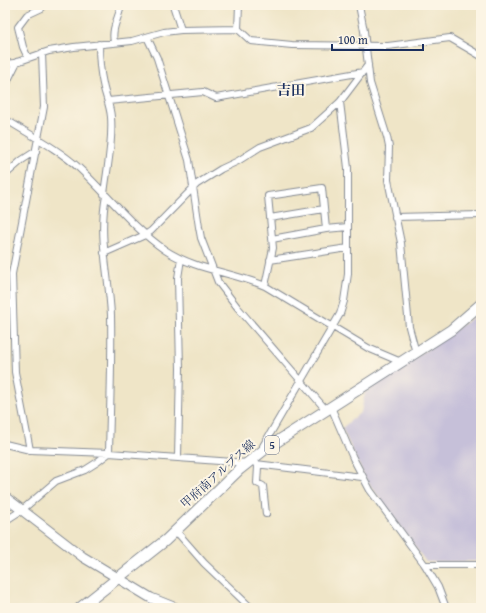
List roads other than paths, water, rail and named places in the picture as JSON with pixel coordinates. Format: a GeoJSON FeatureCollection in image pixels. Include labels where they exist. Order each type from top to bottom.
{"type":"FeatureCollection","features":[{"type":"Feature","properties":{"kind":"main road","name":"甲府南アルプス線"},"geometry":{"type":"LineString","coordinates":[[80,608],[166,540],[264,450],[451,330],[480,307]]}},
{"type":"Feature","properties":{"kind":"street"},"geometry":{"type":"LineString","coordinates":[[28,58],[18,26],[27,15],[42,8],[42,5]]}},
{"type":"Feature","properties":{"kind":"street"},"geometry":{"type":"LineString","coordinates":[[114,42],[114,28],[121,5]]}},
{"type":"Feature","properties":{"kind":"street"},"geometry":{"type":"LineString","coordinates":[[173,5],[181,30]]}},
{"type":"Feature","properties":{"kind":"street"},"geometry":{"type":"LineString","coordinates":[[239,5],[238,29],[251,41],[292,44],[388,46],[450,38],[481,56]]}},
{"type":"Feature","properties":{"kind":"street"},"geometry":{"type":"LineString","coordinates":[[359,5],[366,46],[370,83],[389,146],[388,180],[401,243],[409,327],[416,353]]}},
{"type":"Feature","properties":{"kind":"street"},"geometry":{"type":"LineString","coordinates":[[5,64],[74,46],[132,40],[164,32],[181,30],[238,29]]}},
{"type":"Feature","properties":{"kind":"street"},"geometry":{"type":"LineString","coordinates":[[147,37],[158,58],[189,160],[201,238],[218,282],[238,308],[301,381],[329,409],[362,477],[425,565],[438,587],[446,608]]}},
{"type":"Feature","properties":{"kind":"street"},"geometry":{"type":"LineString","coordinates":[[99,44],[100,65],[110,110],[111,125],[104,205],[104,253],[111,314],[109,453]]}},
{"type":"Feature","properties":{"kind":"street"},"geometry":{"type":"LineString","coordinates":[[30,450],[14,372],[12,274],[44,107],[42,54]]}},
{"type":"Feature","properties":{"kind":"street"},"geometry":{"type":"LineString","coordinates":[[5,90],[17,62]]}},
{"type":"Feature","properties":{"kind":"street"},"geometry":{"type":"LineString","coordinates":[[104,253],[145,235],[157,226],[193,187],[260,147],[311,128],[340,102],[368,65]]}},
{"type":"Feature","properties":{"kind":"street"},"geometry":{"type":"LineString","coordinates":[[108,101],[203,92],[216,98],[363,72]]}},
{"type":"Feature","properties":{"kind":"street"},"geometry":{"type":"LineString","coordinates":[[264,450],[263,446],[340,314],[344,301],[348,274],[348,168],[340,102]]}},
{"type":"Feature","properties":{"kind":"street"},"geometry":{"type":"LineString","coordinates":[[5,119],[66,157],[79,168],[145,235],[166,250],[181,259],[214,270],[250,279],[265,286],[368,348],[401,362]]}},
{"type":"Feature","properties":{"kind":"street"},"geometry":{"type":"LineString","coordinates":[[5,175],[22,160],[36,151]]}},
{"type":"Feature","properties":{"kind":"street"},"geometry":{"type":"LineString","coordinates":[[265,286],[273,248],[268,196],[322,188],[326,229]]}},
{"type":"Feature","properties":{"kind":"street"},"geometry":{"type":"LineString","coordinates":[[270,218],[324,209]]}},
{"type":"Feature","properties":{"kind":"street"},"geometry":{"type":"LineString","coordinates":[[395,217],[481,215]]}},
{"type":"Feature","properties":{"kind":"street"},"geometry":{"type":"LineString","coordinates":[[272,239],[326,229],[348,227]]}},
{"type":"Feature","properties":{"kind":"street"},"geometry":{"type":"LineString","coordinates":[[270,260],[348,248]]}},
{"type":"Feature","properties":{"kind":"street"},"geometry":{"type":"LineString","coordinates":[[178,457],[180,369],[178,278],[181,259]]}},
{"type":"Feature","properties":{"kind":"street"},"geometry":{"type":"LineString","coordinates":[[5,444],[30,450],[109,453],[252,462],[362,477]]}},
{"type":"Feature","properties":{"kind":"street"},"geometry":{"type":"LineString","coordinates":[[5,521],[22,510],[56,481],[85,470],[109,453]]}},
{"type":"Feature","properties":{"kind":"street"},"geometry":{"type":"LineString","coordinates":[[252,462],[258,467],[257,483],[263,486],[266,514]]}},
{"type":"Feature","properties":{"kind":"street"},"geometry":{"type":"LineString","coordinates":[[5,497],[83,557],[151,598],[176,608]]}},
{"type":"Feature","properties":{"kind":"street"},"geometry":{"type":"LineString","coordinates":[[176,531],[204,563],[252,608]]}},
{"type":"Feature","properties":{"kind":"street"},"geometry":{"type":"LineString","coordinates":[[425,565],[481,565]]}},
{"type":"Feature","properties":{"kind":"district","name":"吉田"},"geometry":{"type":"Point","coordinates":[291,90]}}]}
